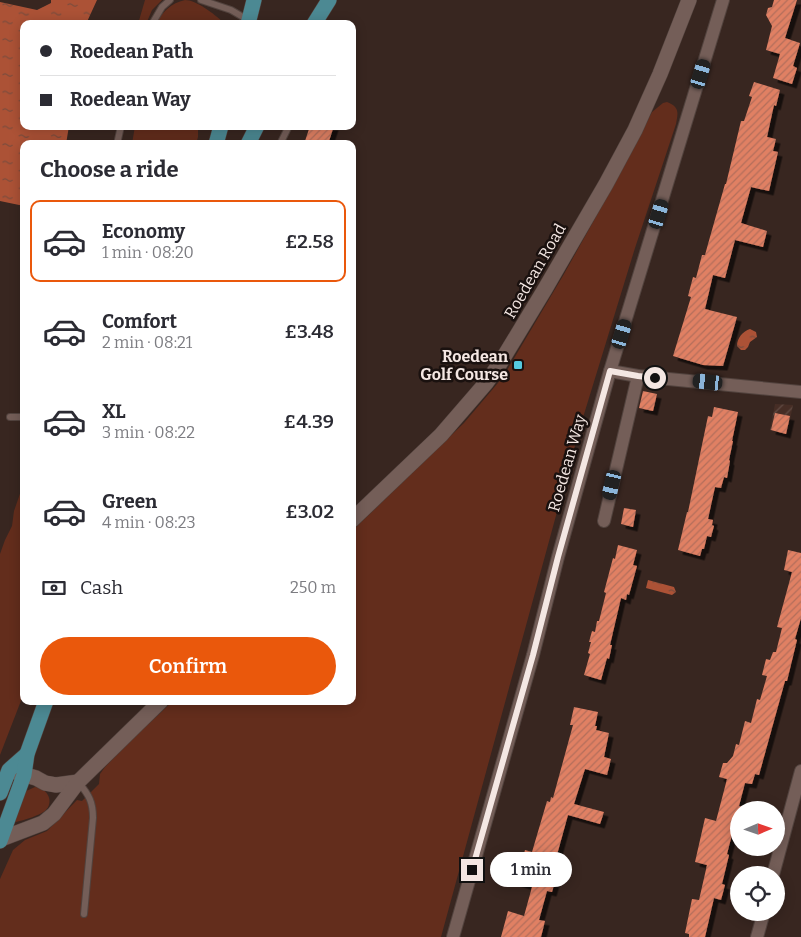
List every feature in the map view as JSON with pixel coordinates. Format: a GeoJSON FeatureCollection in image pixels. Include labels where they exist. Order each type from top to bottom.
{"type":"FeatureCollection","features":[{"type":"Feature","properties":{"kind":"main road"},"geometry":{"type":"LineString","coordinates":[[251,20],[254,0]]}},
{"type":"Feature","properties":{"kind":"main road"},"geometry":{"type":"LineString","coordinates":[[316,20],[329,0]]}},
{"type":"Feature","properties":{"kind":"main road","name":"Roedean Road"},"geometry":{"type":"LineString","coordinates":[[356,516],[441,435],[499,365],[606,184],[630,138],[660,74],[688,0]]}},
{"type":"Feature","properties":{"kind":"main road"},"geometry":{"type":"LineString","coordinates":[[0,840],[24,775],[27,754],[45,705]]}},
{"type":"Feature","properties":{"kind":"main road"},"geometry":{"type":"LineString","coordinates":[[0,840],[43,823],[54,814],[78,782],[157,705]]}},
{"type":"Feature","properties":{"kind":"main road"},"geometry":{"type":"LineString","coordinates":[[0,793],[9,770],[27,754]]}},
{"type":"Feature","properties":{"kind":"main road"},"geometry":{"type":"LineString","coordinates":[[9,770],[56,785],[78,782]]}},
{"type":"Feature","properties":{"kind":"street","name":"Roedean Way"},"geometry":{"type":"LineString","coordinates":[[453,937],[533,655],[558,557],[610,371],[723,0]]}},
{"type":"Feature","properties":{"kind":"street"},"geometry":{"type":"LineString","coordinates":[[610,371],[638,376],[801,392]]}},
{"type":"Feature","properties":{"kind":"street"},"geometry":{"type":"LineString","coordinates":[[604,521],[638,376]]}},
{"type":"Feature","properties":{"kind":"street"},"geometry":{"type":"LineString","coordinates":[[775,866],[801,771]]}},
{"type":"Feature","properties":{"kind":"street"},"geometry":{"type":"LineString","coordinates":[[757,937],[761,921]]}},
{"type":"Feature","properties":{"kind":"lane"},"geometry":{"type":"LineString","coordinates":[[154,20],[162,7],[170,0]]}},
{"type":"Feature","properties":{"kind":"lane"},"geometry":{"type":"LineString","coordinates":[[201,0],[231,10],[246,20]]}},
{"type":"Feature","properties":{"kind":"lane"},"geometry":{"type":"LineString","coordinates":[[10,417],[20,417]]}},
{"type":"Feature","properties":{"kind":"lane"},"geometry":{"type":"LineString","coordinates":[[78,782],[87,793],[93,807],[84,914]]}},
{"type":"Feature","properties":{"kind":"shaded area"},"geometry":{"type":"Polygon","coordinates":[[[145,0],[162,0],[152,10],[148,20],[139,20],[145,0]]]}},
{"type":"Feature","properties":{"kind":"shaded area"},"geometry":{"type":"Polygon","coordinates":[[[185,0],[194,2],[221,20],[158,20],[175,3],[185,0]]]}},
{"type":"Feature","properties":{"kind":"shaded area"},"geometry":{"type":"Polygon","coordinates":[[[667,102],[676,108],[676,124],[635,248],[581,424],[441,937],[0,937],[0,879],[13,850],[25,840],[47,831],[77,800],[82,801],[99,784],[100,774],[105,767],[169,705],[356,705],[356,527],[464,423],[503,377],[564,274],[652,112],[667,102]]]}},
{"type":"Feature","properties":{"kind":"shaded area"},"geometry":{"type":"Polygon","coordinates":[[[134,130],[198,130],[197,140],[133,140],[134,130]]]}},
{"type":"Feature","properties":{"kind":"shaded area"},"geometry":{"type":"Polygon","coordinates":[[[775,404],[793,405],[787,434],[770,430],[775,404]]]}},
{"type":"Feature","properties":{"kind":"shaded area"},"geometry":{"type":"Polygon","coordinates":[[[20,494],[20,703],[0,755],[0,554],[12,526],[14,511],[20,494]]]}},
{"type":"Feature","properties":{"kind":"shaded area"},"geometry":{"type":"Polygon","coordinates":[[[35,787],[46,792],[49,799],[48,807],[39,814],[14,822],[24,792],[35,787]]]}},
{"type":"Feature","properties":{"kind":"water"},"geometry":{"type":"Polygon","coordinates":[[[51,0],[97,0],[88,20],[20,20],[20,130],[68,130],[67,140],[20,140],[20,205],[0,201],[0,2],[37,10],[51,3],[51,0]]]}},
{"type":"Feature","properties":{"kind":"water"},"geometry":{"type":"Polygon","coordinates":[[[750,329],[756,332],[757,337],[750,342],[745,350],[741,350],[737,346],[738,340],[743,333],[750,329]]]}},
{"type":"Feature","properties":{"kind":"water"},"geometry":{"type":"Polygon","coordinates":[[[648,580],[674,587],[676,592],[672,595],[646,588],[648,580]]]}},
{"type":"Feature","properties":{"kind":"building"},"geometry":{"type":"Polygon","coordinates":[[[774,0],[797,0],[785,38],[800,43],[793,66],[797,68],[792,84],[773,78],[780,54],[766,50],[772,26],[766,15],[768,8],[772,7],[774,0]]]}},
{"type":"Feature","properties":{"kind":"building"},"geometry":{"type":"Polygon","coordinates":[[[754,82],[780,90],[776,106],[774,105],[767,137],[776,139],[773,151],[778,152],[769,191],[751,187],[741,223],[767,231],[763,247],[735,240],[725,278],[713,275],[705,309],[737,317],[723,366],[703,365],[673,356],[691,297],[688,296],[693,277],[696,278],[702,255],[705,255],[726,184],[741,121],[744,121],[752,97],[749,96],[754,82]]]}},
{"type":"Feature","properties":{"kind":"building"},"geometry":{"type":"Polygon","coordinates":[[[309,130],[333,130],[329,140],[305,140],[309,130]]]}},
{"type":"Feature","properties":{"kind":"building"},"geometry":{"type":"Polygon","coordinates":[[[643,391],[657,394],[653,411],[639,408],[643,391]]]}},
{"type":"Feature","properties":{"kind":"building"},"geometry":{"type":"Polygon","coordinates":[[[714,407],[738,412],[727,478],[724,477],[721,488],[715,487],[708,519],[713,520],[712,525],[714,526],[711,537],[707,536],[700,556],[678,550],[708,416],[712,417],[714,407]]]}},
{"type":"Feature","properties":{"kind":"building"},"geometry":{"type":"Polygon","coordinates":[[[775,413],[790,416],[786,434],[771,430],[775,413]]]}},
{"type":"Feature","properties":{"kind":"building"},"geometry":{"type":"Polygon","coordinates":[[[624,508],[636,510],[633,527],[621,524],[624,508]]]}},
{"type":"Feature","properties":{"kind":"building"},"geometry":{"type":"Polygon","coordinates":[[[618,545],[637,550],[633,565],[637,566],[629,595],[627,594],[626,600],[621,598],[610,645],[612,645],[609,659],[607,658],[601,680],[584,675],[590,654],[588,653],[591,642],[589,642],[592,631],[595,632],[597,621],[599,621],[606,593],[604,592],[618,545]]]}},
{"type":"Feature","properties":{"kind":"building"},"geometry":{"type":"Polygon","coordinates":[[[788,550],[801,553],[801,618],[787,681],[785,681],[759,775],[755,774],[752,784],[745,783],[740,801],[730,801],[730,842],[727,854],[729,855],[722,884],[725,885],[721,900],[714,898],[705,937],[689,937],[689,934],[685,933],[692,899],[699,900],[707,865],[695,862],[705,818],[716,821],[727,779],[719,777],[723,763],[727,763],[733,756],[736,744],[739,745],[745,721],[751,723],[757,699],[760,700],[767,676],[762,675],[766,659],[770,660],[773,652],[776,652],[782,628],[777,627],[792,572],[784,570],[788,550]]]}},
{"type":"Feature","properties":{"kind":"building"},"geometry":{"type":"Polygon","coordinates":[[[574,707],[598,712],[596,730],[609,733],[604,757],[611,759],[607,775],[585,769],[574,804],[604,812],[600,824],[568,815],[555,862],[560,864],[552,892],[547,891],[539,920],[545,921],[541,937],[501,937],[508,911],[524,916],[532,887],[516,882],[525,850],[532,852],[547,801],[550,802],[551,797],[553,798],[573,725],[570,725],[574,707]]]}},
{"type":"Feature","properties":{"kind":"place","name":"Roedean Golf Course"},"geometry":{"type":"Point","coordinates":[518,365]}},
{"type":"Feature","properties":{"kind":"route"},"geometry":{"type":"LineString","coordinates":[[472,870],[610,371],[655,378]]}}]}
